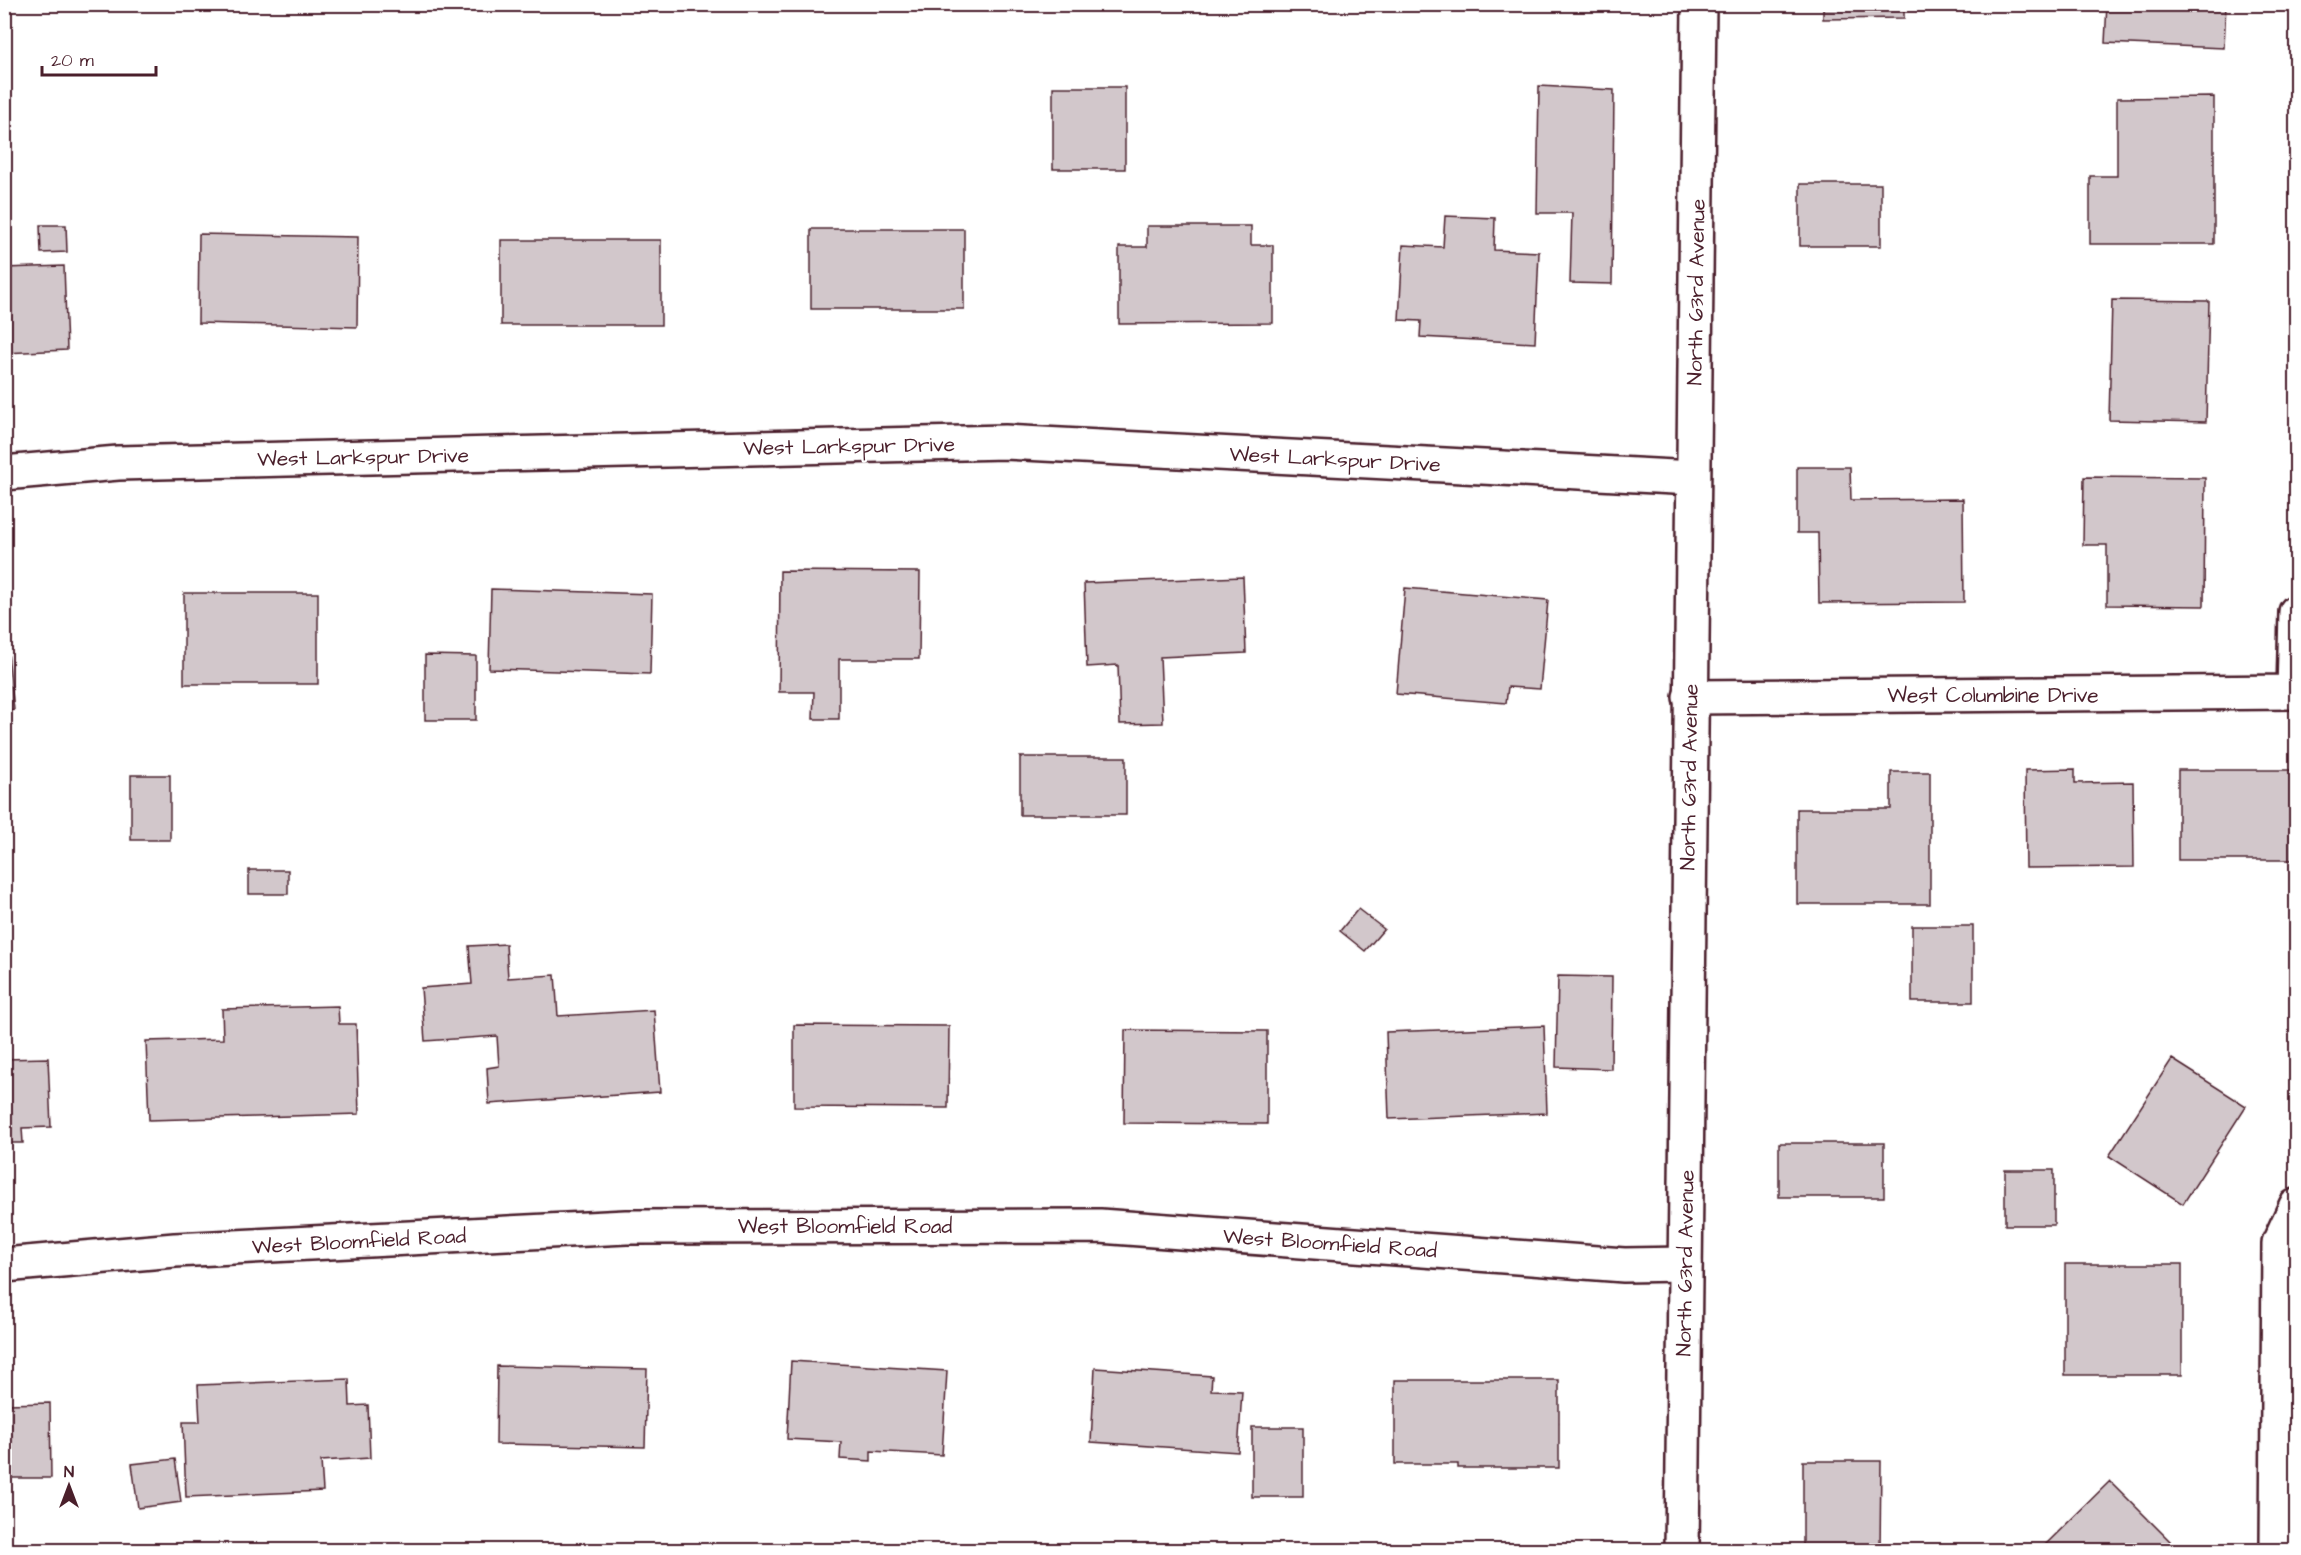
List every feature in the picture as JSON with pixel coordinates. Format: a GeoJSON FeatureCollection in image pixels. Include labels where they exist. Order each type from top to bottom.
{"type":"FeatureCollection","features":[{"type":"Feature","properties":{"kind":"street","name":"North 63rd Avenue"},"geometry":{"type":"LineString","coordinates":[[1682,1551],[1699,4]]}},
{"type":"Feature","properties":{"kind":"street","name":"West Larkspur Drive"},"geometry":{"type":"LineString","coordinates":[[4,473],[118,463],[1005,442],[1694,478]]}},
{"type":"Feature","properties":{"kind":"street"},"geometry":{"type":"LineString","coordinates":[[2295,692],[2296,612]]}},
{"type":"Feature","properties":{"kind":"street","name":"West Columbine Drive"},"geometry":{"type":"LineString","coordinates":[[1690,697],[2295,692]]}},
{"type":"Feature","properties":{"kind":"street"},"geometry":{"type":"LineString","coordinates":[[2277,1551],[2279,1242],[2296,1206]]}},
{"type":"Feature","properties":{"kind":"street","name":"West Bloomfield Road"},"geometry":{"type":"LineString","coordinates":[[4,1265],[175,1250],[626,1227],[1088,1226],[1624,1264],[1685,1264]]}},
{"type":"Feature","properties":{"kind":"building"},"geometry":{"type":"Polygon","coordinates":[[[1823,4],[1904,4],[1904,18],[1823,19],[1823,4]]]}},
{"type":"Feature","properties":{"kind":"building"},"geometry":{"type":"Polygon","coordinates":[[[2107,4],[2226,4],[2224,48],[2105,43],[2107,4]]]}},
{"type":"Feature","properties":{"kind":"building"},"geometry":{"type":"Polygon","coordinates":[[[1539,86],[1614,90],[1612,284],[1570,283],[1572,213],[1537,213],[1539,86]]]}},
{"type":"Feature","properties":{"kind":"building"},"geometry":{"type":"Polygon","coordinates":[[[1053,87],[1125,87],[1125,169],[1053,169],[1053,87]]]}},
{"type":"Feature","properties":{"kind":"building"},"geometry":{"type":"Polygon","coordinates":[[[2214,97],[2214,244],[2090,244],[2090,176],[2117,176],[2117,98],[2214,97]]]}},
{"type":"Feature","properties":{"kind":"building"},"geometry":{"type":"Polygon","coordinates":[[[1800,184],[1881,184],[1881,246],[1800,246],[1800,184]]]}},
{"type":"Feature","properties":{"kind":"building"},"geometry":{"type":"Polygon","coordinates":[[[1445,216],[1495,218],[1494,250],[1539,252],[1535,343],[1420,337],[1421,321],[1399,320],[1403,245],[1443,247],[1445,216]]]}},
{"type":"Feature","properties":{"kind":"building"},"geometry":{"type":"Polygon","coordinates":[[[40,225],[66,225],[67,252],[41,253],[40,225]]]}},
{"type":"Feature","properties":{"kind":"building"},"geometry":{"type":"Polygon","coordinates":[[[1147,226],[1251,226],[1251,245],[1273,245],[1273,323],[1119,324],[1119,247],[1147,247],[1147,226]]]}},
{"type":"Feature","properties":{"kind":"building"},"geometry":{"type":"Polygon","coordinates":[[[811,229],[964,229],[964,309],[811,309],[811,229]]]}},
{"type":"Feature","properties":{"kind":"building"},"geometry":{"type":"Polygon","coordinates":[[[199,234],[358,237],[357,327],[198,323],[199,234]]]}},
{"type":"Feature","properties":{"kind":"building"},"geometry":{"type":"Polygon","coordinates":[[[501,240],[661,240],[661,325],[501,325],[501,240]]]}},
{"type":"Feature","properties":{"kind":"building"},"geometry":{"type":"Polygon","coordinates":[[[64,266],[67,350],[4,353],[4,268],[64,266]]]}},
{"type":"Feature","properties":{"kind":"building"},"geometry":{"type":"Polygon","coordinates":[[[2112,300],[2209,301],[2206,422],[2109,420],[2112,300]]]}},
{"type":"Feature","properties":{"kind":"building"},"geometry":{"type":"Polygon","coordinates":[[[1797,467],[1850,467],[1851,500],[1963,499],[1964,602],[1819,603],[1818,533],[1797,533],[1797,467]]]}},
{"type":"Feature","properties":{"kind":"building"},"geometry":{"type":"Polygon","coordinates":[[[2084,477],[2205,478],[2204,606],[2107,605],[2107,545],[2083,545],[2084,477]]]}},
{"type":"Feature","properties":{"kind":"building"},"geometry":{"type":"Polygon","coordinates":[[[780,571],[920,572],[919,659],[839,659],[839,719],[813,719],[814,692],[779,692],[780,571]]]}},
{"type":"Feature","properties":{"kind":"building"},"geometry":{"type":"Polygon","coordinates":[[[1243,577],[1246,653],[1160,657],[1163,723],[1120,724],[1118,665],[1087,667],[1084,583],[1243,577]]]}},
{"type":"Feature","properties":{"kind":"building"},"geometry":{"type":"Polygon","coordinates":[[[1405,588],[1548,600],[1540,689],[1508,687],[1506,703],[1396,694],[1405,588]]]}},
{"type":"Feature","properties":{"kind":"building"},"geometry":{"type":"Polygon","coordinates":[[[491,589],[652,594],[650,674],[489,669],[491,589]]]}},
{"type":"Feature","properties":{"kind":"building"},"geometry":{"type":"Polygon","coordinates":[[[184,593],[318,593],[318,684],[184,684],[184,593]]]}},
{"type":"Feature","properties":{"kind":"building"},"geometry":{"type":"Polygon","coordinates":[[[4,615],[14,710],[4,711],[4,615]]]}},
{"type":"Feature","properties":{"kind":"building"},"geometry":{"type":"Polygon","coordinates":[[[425,655],[476,656],[476,720],[425,720],[425,655]]]}},
{"type":"Feature","properties":{"kind":"building"},"geometry":{"type":"Polygon","coordinates":[[[1020,757],[1126,757],[1126,815],[1020,815],[1020,757]]]}},
{"type":"Feature","properties":{"kind":"building"},"geometry":{"type":"Polygon","coordinates":[[[2075,769],[2075,783],[2133,782],[2134,867],[2026,868],[2025,770],[2075,769]]]}},
{"type":"Feature","properties":{"kind":"building"},"geometry":{"type":"Polygon","coordinates":[[[2178,770],[2296,770],[2296,860],[2178,860],[2178,770]]]}},
{"type":"Feature","properties":{"kind":"building"},"geometry":{"type":"Polygon","coordinates":[[[1891,772],[1930,772],[1930,904],[1797,904],[1797,809],[1891,809],[1891,772]]]}},
{"type":"Feature","properties":{"kind":"building"},"geometry":{"type":"Polygon","coordinates":[[[131,775],[170,775],[170,840],[131,840],[131,775]]]}},
{"type":"Feature","properties":{"kind":"building"},"geometry":{"type":"Polygon","coordinates":[[[249,870],[288,870],[288,894],[249,894],[249,870]]]}},
{"type":"Feature","properties":{"kind":"building"},"geometry":{"type":"Polygon","coordinates":[[[1358,909],[1384,929],[1365,951],[1340,931],[1358,909]]]}},
{"type":"Feature","properties":{"kind":"building"},"geometry":{"type":"Polygon","coordinates":[[[1912,926],[1973,926],[1973,1002],[1912,1002],[1912,926]]]}},
{"type":"Feature","properties":{"kind":"building"},"geometry":{"type":"Polygon","coordinates":[[[506,944],[508,978],[555,975],[558,1016],[654,1010],[660,1092],[489,1104],[487,1068],[499,1066],[497,1036],[425,1041],[421,988],[472,984],[469,946],[506,944]]]}},
{"type":"Feature","properties":{"kind":"building"},"geometry":{"type":"Polygon","coordinates":[[[1558,976],[1612,977],[1611,1069],[1556,1067],[1558,976]]]}},
{"type":"Feature","properties":{"kind":"building"},"geometry":{"type":"Polygon","coordinates":[[[338,1006],[339,1024],[356,1024],[359,1114],[149,1120],[146,1041],[223,1039],[222,1009],[338,1006]]]}},
{"type":"Feature","properties":{"kind":"building"},"geometry":{"type":"Polygon","coordinates":[[[794,1025],[949,1026],[948,1108],[794,1107],[794,1025]]]}},
{"type":"Feature","properties":{"kind":"building"},"geometry":{"type":"Polygon","coordinates":[[[1544,1026],[1547,1113],[1389,1119],[1386,1032],[1544,1026]]]}},
{"type":"Feature","properties":{"kind":"building"},"geometry":{"type":"Polygon","coordinates":[[[1125,1030],[1267,1031],[1267,1124],[1124,1123],[1125,1030]]]}},
{"type":"Feature","properties":{"kind":"building"},"geometry":{"type":"Polygon","coordinates":[[[48,1058],[51,1127],[22,1128],[23,1143],[4,1143],[4,1059],[48,1058]]]}},
{"type":"Feature","properties":{"kind":"building"},"geometry":{"type":"Polygon","coordinates":[[[2172,1059],[2246,1106],[2183,1204],[2109,1156],[2172,1059]]]}},
{"type":"Feature","properties":{"kind":"building"},"geometry":{"type":"Polygon","coordinates":[[[1779,1143],[1884,1143],[1884,1197],[1779,1197],[1779,1143]]]}},
{"type":"Feature","properties":{"kind":"building"},"geometry":{"type":"Polygon","coordinates":[[[2005,1170],[2054,1170],[2054,1225],[2005,1225],[2005,1170]]]}},
{"type":"Feature","properties":{"kind":"building"},"geometry":{"type":"Polygon","coordinates":[[[2065,1264],[2182,1264],[2182,1375],[2065,1375],[2065,1264]]]}},
{"type":"Feature","properties":{"kind":"building"},"geometry":{"type":"Polygon","coordinates":[[[791,1361],[947,1371],[942,1455],[871,1451],[871,1461],[840,1459],[841,1442],[787,1439],[791,1361]]]}},
{"type":"Feature","properties":{"kind":"building"},"geometry":{"type":"Polygon","coordinates":[[[497,1366],[647,1369],[645,1447],[496,1444],[497,1366]]]}},
{"type":"Feature","properties":{"kind":"building"},"geometry":{"type":"Polygon","coordinates":[[[1095,1368],[1212,1376],[1211,1390],[1242,1391],[1238,1452],[1091,1442],[1095,1368]]]}},
{"type":"Feature","properties":{"kind":"building"},"geometry":{"type":"Polygon","coordinates":[[[349,1379],[350,1406],[368,1405],[370,1458],[321,1461],[323,1491],[186,1497],[183,1422],[200,1422],[198,1385],[349,1379]]]}},
{"type":"Feature","properties":{"kind":"building"},"geometry":{"type":"Polygon","coordinates":[[[1395,1380],[1559,1380],[1559,1468],[1458,1468],[1458,1464],[1395,1464],[1395,1380]]]}},
{"type":"Feature","properties":{"kind":"building"},"geometry":{"type":"Polygon","coordinates":[[[50,1403],[51,1478],[4,1478],[6,1404],[50,1403]]]}},
{"type":"Feature","properties":{"kind":"building"},"geometry":{"type":"Polygon","coordinates":[[[1252,1427],[1303,1427],[1303,1497],[1252,1497],[1252,1427]]]}},
{"type":"Feature","properties":{"kind":"building"},"geometry":{"type":"Polygon","coordinates":[[[175,1459],[181,1502],[138,1508],[132,1464],[175,1459]]]}},
{"type":"Feature","properties":{"kind":"building"},"geometry":{"type":"Polygon","coordinates":[[[1803,1461],[1881,1461],[1880,1550],[1803,1550],[1803,1461]]]}},
{"type":"Feature","properties":{"kind":"building"},"geometry":{"type":"Polygon","coordinates":[[[2110,1481],[2179,1550],[2048,1550],[2044,1546],[2110,1481]]]}}]}
